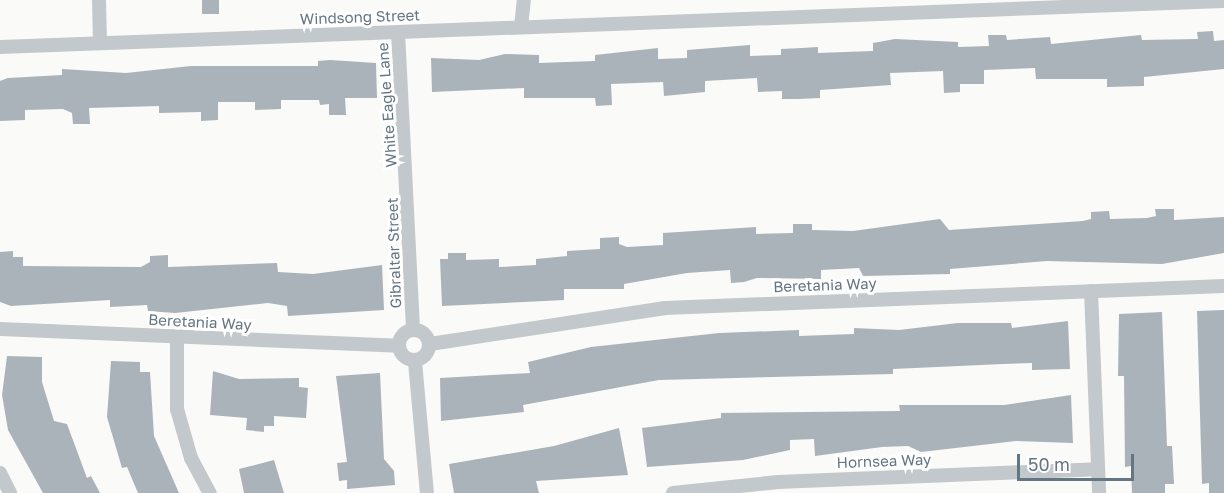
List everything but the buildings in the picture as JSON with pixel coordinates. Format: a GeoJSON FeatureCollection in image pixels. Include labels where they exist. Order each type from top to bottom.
{"type":"FeatureCollection","features":[{"type":"Feature","properties":{"kind":"street"},"geometry":{"type":"LineString","coordinates":[[99,0],[100,43]]}},
{"type":"Feature","properties":{"kind":"street"},"geometry":{"type":"LineString","coordinates":[[521,27],[524,0]]}},
{"type":"Feature","properties":{"kind":"street","name":"Windsong Street"},"geometry":{"type":"LineString","coordinates":[[0,47],[521,27],[914,7],[1224,1]]}},
{"type":"Feature","properties":{"kind":"street","name":"White Eagle Lane"},"geometry":{"type":"LineString","coordinates":[[398,32],[408,175]]}},
{"type":"Feature","properties":{"kind":"street","name":"Gibraltar Street"},"geometry":{"type":"LineString","coordinates":[[408,175],[413,330]]}},
{"type":"Feature","properties":{"kind":"street","name":"Beretania Way"},"geometry":{"type":"LineString","coordinates":[[430,344],[665,308],[1224,286]]}},
{"type":"Feature","properties":{"kind":"street"},"geometry":{"type":"LineString","coordinates":[[1091,291],[1099,493]]}},
{"type":"Feature","properties":{"kind":"street","name":"Beretania Way"},"geometry":{"type":"LineString","coordinates":[[0,329],[399,346]]}},
{"type":"Feature","properties":{"kind":"street"},"geometry":{"type":"LineString","coordinates":[[415,362],[428,354],[430,344],[425,335],[413,330],[402,336],[399,346],[415,362],[426,493]]}},
{"type":"Feature","properties":{"kind":"street"},"geometry":{"type":"LineString","coordinates":[[177,337],[177,409],[191,458],[210,493]]}},
{"type":"Feature","properties":{"kind":"street","name":"Hornsea Way"},"geometry":{"type":"LineString","coordinates":[[673,493],[778,482],[1098,469]]}},
{"type":"Feature","properties":{"kind":"street"},"geometry":{"type":"LineString","coordinates":[[0,473],[10,493]]}}]}
